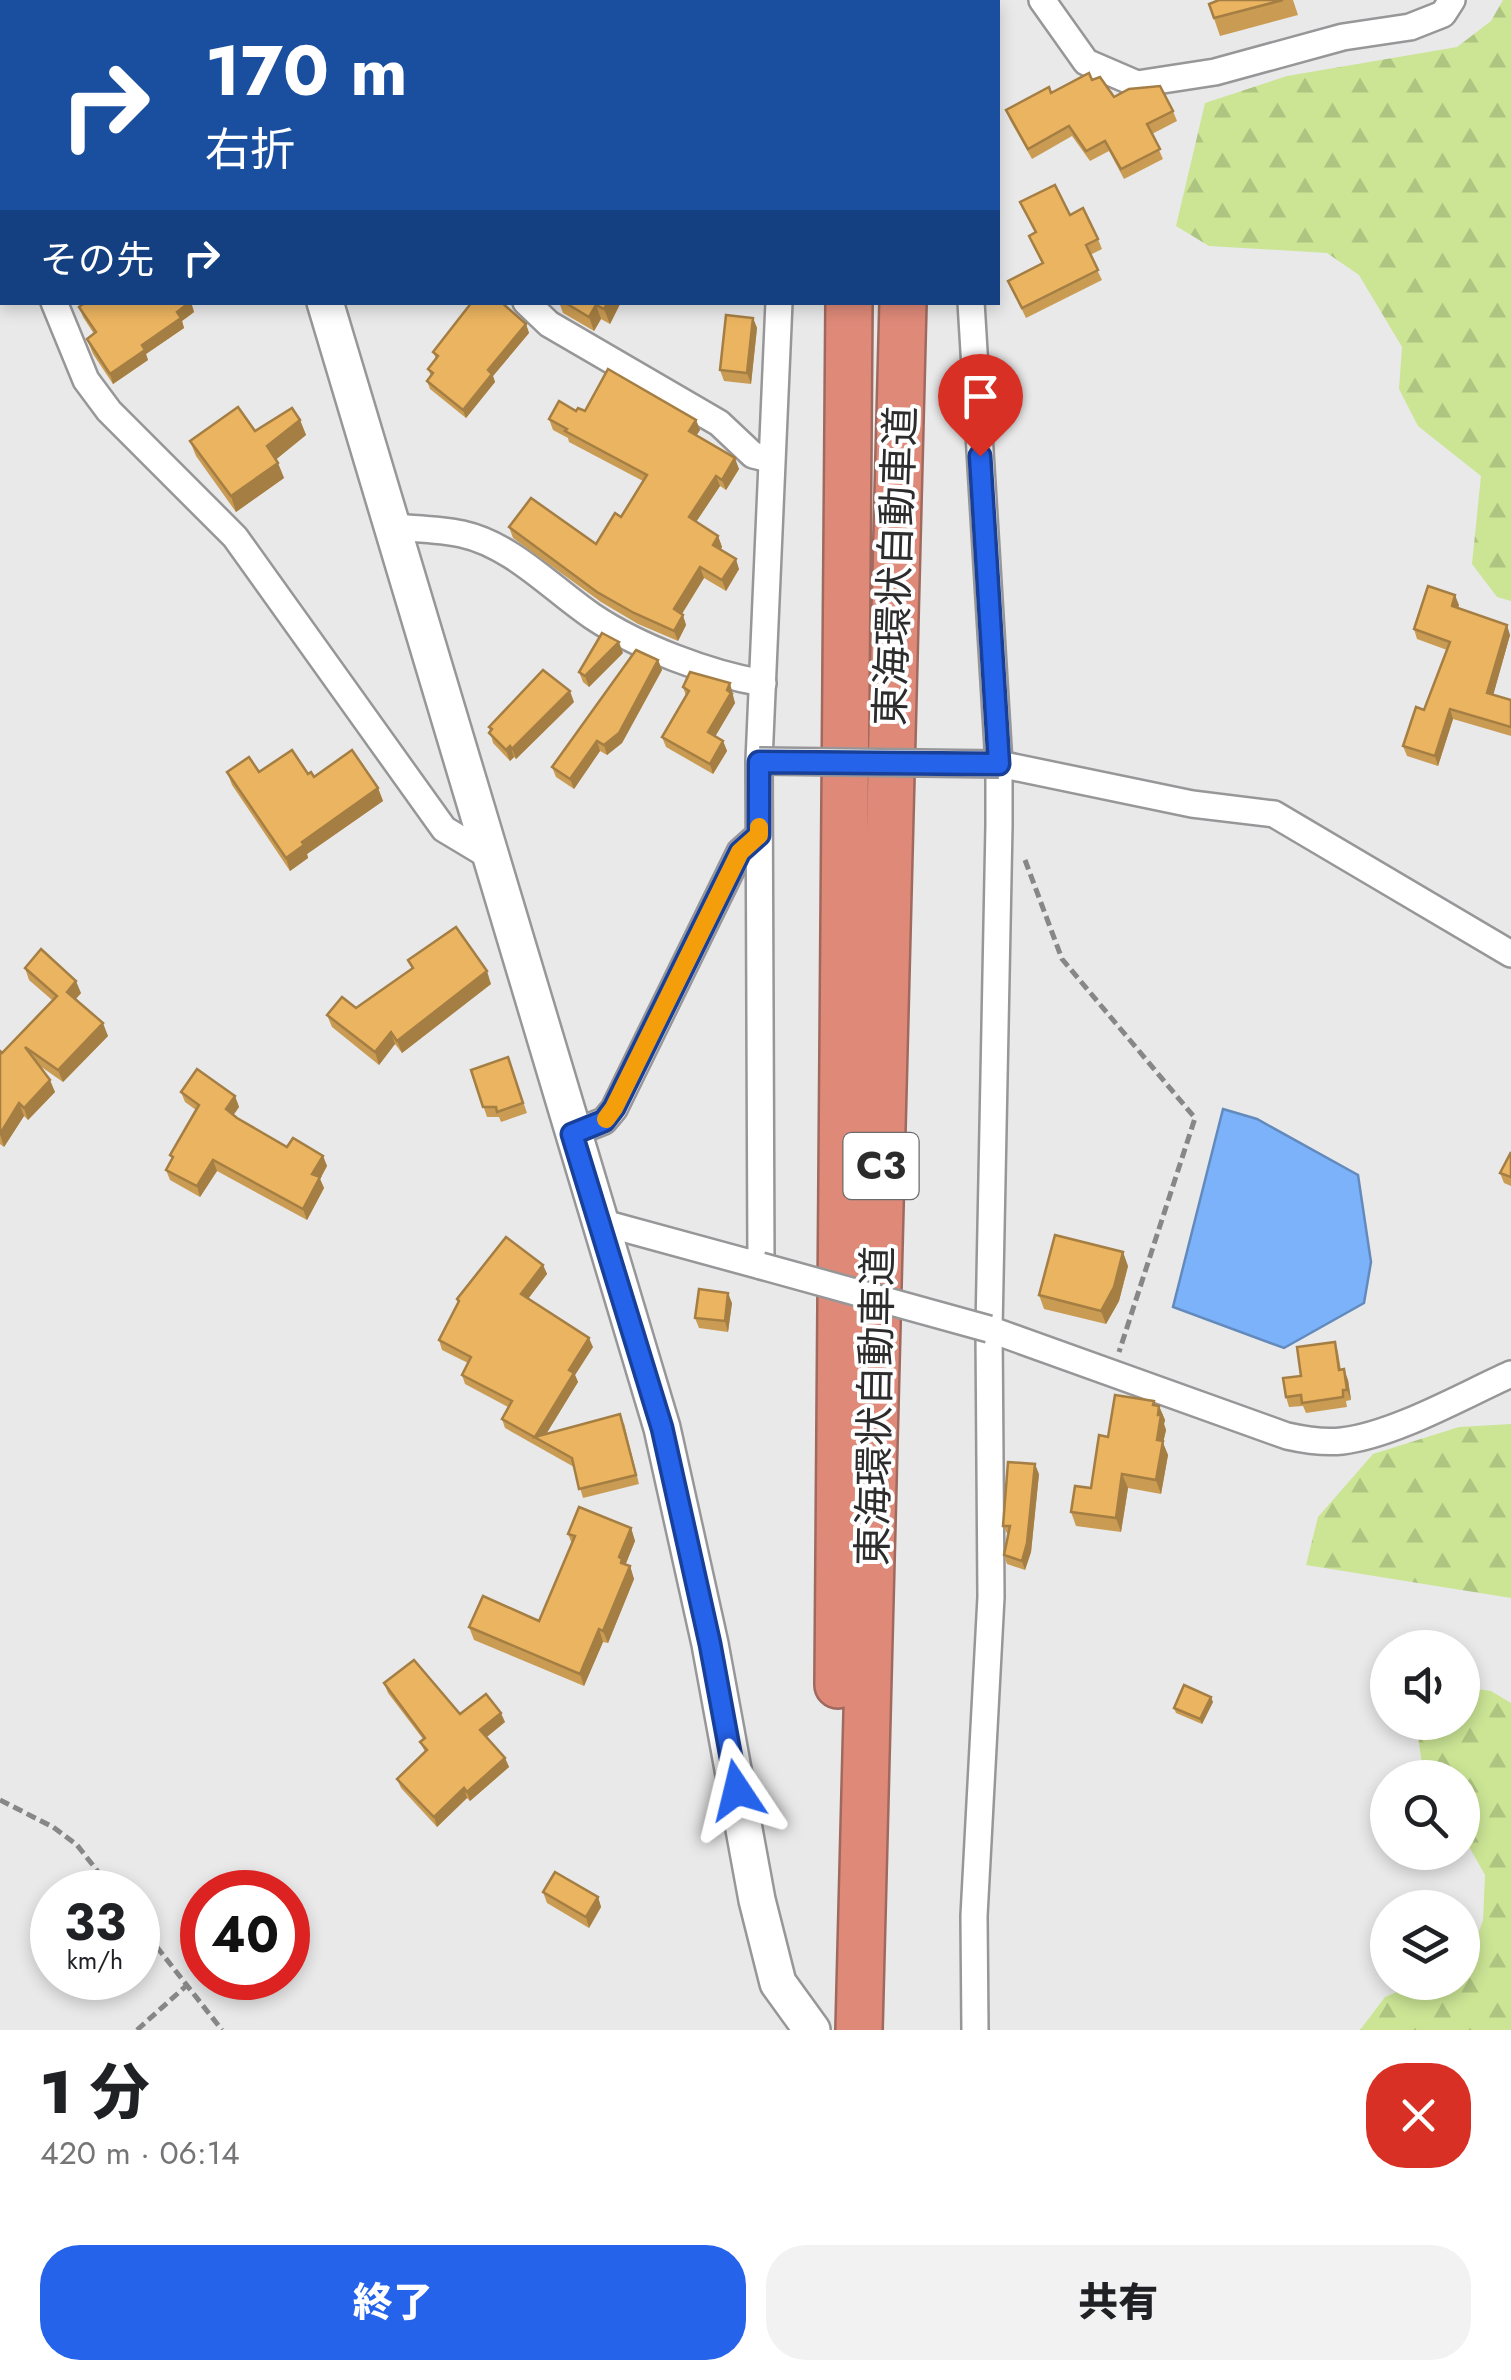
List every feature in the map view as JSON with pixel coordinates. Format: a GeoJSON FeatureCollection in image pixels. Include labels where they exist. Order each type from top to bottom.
{"type":"FeatureCollection","features":[{"type":"Feature","properties":{"kind":"highway","name":"東海環状自動車道"},"geometry":{"type":"LineString","coordinates":[[837,2030],[842,856],[849,305]]}},
{"type":"Feature","properties":{"kind":"highway","name":"東海環状自動車道"},"geometry":{"type":"LineString","coordinates":[[858,2030],[903,305]]}},
{"type":"Feature","properties":{"kind":"street"},"geometry":{"type":"LineString","coordinates":[[1042,0],[1086,62],[1137,84],[1215,72],[1343,37],[1410,27],[1443,14],[1452,0]]}},
{"type":"Feature","properties":{"kind":"street"},"geometry":{"type":"LineString","coordinates":[[55,305],[86,380],[110,412],[236,537],[444,829],[489,856]]}},
{"type":"Feature","properties":{"kind":"street"},"geometry":{"type":"LineString","coordinates":[[325,305],[662,1428],[710,1644],[757,1900],[778,1984],[812,2030]]}},
{"type":"Feature","properties":{"kind":"street"},"geometry":{"type":"LineString","coordinates":[[529,305],[550,324],[719,423],[752,454],[770,459]]}},
{"type":"Feature","properties":{"kind":"street"},"geometry":{"type":"LineString","coordinates":[[761,1266],[759,762],[779,305]]}},
{"type":"Feature","properties":{"kind":"street"},"geometry":{"type":"LineString","coordinates":[[971,305],[1000,826],[989,1329],[990,1597],[974,1916],[974,2030]]}},
{"type":"Feature","properties":{"kind":"street"},"geometry":{"type":"LineString","coordinates":[[393,527],[464,534],[515,558],[594,618],[730,678],[763,683]]}},
{"type":"Feature","properties":{"kind":"street"},"geometry":{"type":"LineString","coordinates":[[759,762],[999,764],[1192,804],[1274,814],[1511,954]]}},
{"type":"Feature","properties":{"kind":"street"},"geometry":{"type":"LineString","coordinates":[[572,1134],[604,1121],[614,1108],[740,852],[759,835]]}},
{"type":"Feature","properties":{"kind":"street"},"geometry":{"type":"LineString","coordinates":[[600,1222],[989,1329],[1287,1436],[1337,1442],[1382,1431],[1511,1374]]}},
{"type":"Feature","properties":{"kind":"path"},"geometry":{"type":"LineString","coordinates":[[1000,826],[1019,844],[1062,959],[1195,1118],[1112,1374]]}},
{"type":"Feature","properties":{"kind":"path"},"geometry":{"type":"LineString","coordinates":[[0,1800],[53,1827],[77,1845],[97,1870]]}},
{"type":"Feature","properties":{"kind":"path"},"geometry":{"type":"LineString","coordinates":[[160,1952],[180,1978]]}},
{"type":"Feature","properties":{"kind":"path"},"geometry":{"type":"LineString","coordinates":[[136,2030],[180,1991]]}},
{"type":"Feature","properties":{"kind":"path"},"geometry":{"type":"LineString","coordinates":[[197,2000],[222,2030]]}},
{"type":"Feature","properties":{"kind":"green space"},"geometry":{"type":"Polygon","coordinates":[[[1503,0],[1511,0],[1511,601],[1497,597],[1472,564],[1481,476],[1418,426],[1399,389],[1402,347],[1359,275],[1327,253],[1209,246],[1176,226],[1205,103],[1287,76],[1457,47],[1491,21],[1503,0]]]}},
{"type":"Feature","properties":{"kind":"green space"},"geometry":{"type":"Polygon","coordinates":[[[1511,1424],[1511,1598],[1306,1565],[1318,1517],[1373,1454],[1459,1427],[1511,1424]]]}},
{"type":"Feature","properties":{"kind":"green space"},"geometry":{"type":"Polygon","coordinates":[[[1480,1689],[1511,1703],[1511,2030],[1360,2030],[1383,2000],[1480,2000],[1485,1875],[1480,1866],[1480,1760],[1421,1760],[1418,1740],[1480,1740],[1480,1689]]]}},
{"type":"Feature","properties":{"kind":"water"},"geometry":{"type":"Polygon","coordinates":[[[1223,1109],[1257,1119],[1358,1175],[1371,1262],[1364,1303],[1284,1348],[1173,1307],[1223,1109]]]}},
{"type":"Feature","properties":{"kind":"building"},"geometry":{"type":"Polygon","coordinates":[[[1219,0],[1283,0],[1214,18],[1209,4],[1219,0]]]}},
{"type":"Feature","properties":{"kind":"building"},"geometry":{"type":"Polygon","coordinates":[[[1089,73],[1092,80],[1100,77],[1114,97],[1129,89],[1160,86],[1173,111],[1147,124],[1160,149],[1121,169],[1105,141],[1086,151],[1069,126],[1028,149],[1006,110],[1049,87],[1051,93],[1089,73]]]}},
{"type":"Feature","properties":{"kind":"building"},"geometry":{"type":"Polygon","coordinates":[[[1055,185],[1070,215],[1083,208],[1098,239],[1086,245],[1098,270],[1022,308],[1008,281],[1043,263],[1029,236],[1036,232],[1020,202],[1055,185]]]}},
{"type":"Feature","properties":{"kind":"building"},"geometry":{"type":"Polygon","coordinates":[[[186,305],[177,312],[181,318],[110,374],[87,339],[96,332],[79,307],[186,305]]]}},
{"type":"Feature","properties":{"kind":"building"},"geometry":{"type":"Polygon","coordinates":[[[470,305],[504,305],[526,324],[488,370],[492,374],[463,410],[427,381],[433,373],[428,369],[438,356],[433,352],[470,305]]]}},
{"type":"Feature","properties":{"kind":"building"},"geometry":{"type":"Polygon","coordinates":[[[569,305],[596,305],[589,317],[569,305]]]}},
{"type":"Feature","properties":{"kind":"building"},"geometry":{"type":"Polygon","coordinates":[[[726,315],[753,318],[747,373],[720,370],[726,315]]]}},
{"type":"Feature","properties":{"kind":"building"},"geometry":{"type":"Polygon","coordinates":[[[608,369],[696,420],[689,431],[735,458],[722,480],[716,476],[689,517],[718,536],[713,545],[736,559],[722,580],[700,567],[674,609],[683,615],[674,631],[597,592],[509,527],[531,498],[596,544],[615,513],[621,517],[647,475],[549,419],[559,401],[576,411],[585,411],[608,369]]]}},
{"type":"Feature","properties":{"kind":"building"},"geometry":{"type":"Polygon","coordinates":[[[238,407],[255,431],[292,408],[300,420],[267,446],[278,463],[231,496],[190,441],[238,407]]]}},
{"type":"Feature","properties":{"kind":"building"},"geometry":{"type":"Polygon","coordinates":[[[1428,586],[1455,595],[1452,606],[1507,625],[1487,693],[1511,700],[1511,727],[1450,709],[1435,756],[1403,746],[1416,707],[1424,710],[1450,642],[1414,629],[1428,586]]]}},
{"type":"Feature","properties":{"kind":"building"},"geometry":{"type":"Polygon","coordinates":[[[602,633],[619,642],[585,676],[579,672],[602,633]]]}},
{"type":"Feature","properties":{"kind":"building"},"geometry":{"type":"Polygon","coordinates":[[[636,650],[658,660],[619,733],[604,745],[597,741],[570,779],[552,767],[636,650]]]}},
{"type":"Feature","properties":{"kind":"building"},"geometry":{"type":"Polygon","coordinates":[[[543,670],[570,691],[512,749],[510,746],[506,750],[489,733],[489,727],[543,670]]]}},
{"type":"Feature","properties":{"kind":"building"},"geometry":{"type":"Polygon","coordinates":[[[690,672],[730,683],[727,690],[731,693],[708,732],[723,741],[710,764],[662,737],[689,691],[683,687],[690,672]]]}},
{"type":"Feature","properties":{"kind":"building"},"geometry":{"type":"Polygon","coordinates":[[[292,750],[314,777],[352,750],[378,788],[302,842],[304,845],[286,858],[227,772],[249,757],[259,772],[292,750]]]}},
{"type":"Feature","properties":{"kind":"building"},"geometry":{"type":"Polygon","coordinates":[[[456,927],[487,971],[397,1041],[391,1032],[375,1052],[327,1015],[342,997],[356,1008],[413,968],[408,960],[456,927]]]}},
{"type":"Feature","properties":{"kind":"building"},"geometry":{"type":"Polygon","coordinates":[[[41,949],[76,981],[67,992],[103,1023],[58,1070],[25,1047],[50,1080],[24,1108],[19,1103],[0,1134],[0,1051],[57,996],[25,968],[41,949]]]}},
{"type":"Feature","properties":{"kind":"building"},"geometry":{"type":"Polygon","coordinates":[[[508,1057],[523,1103],[497,1112],[496,1107],[483,1107],[471,1070],[508,1057]]]}},
{"type":"Feature","properties":{"kind":"building"},"geometry":{"type":"Polygon","coordinates":[[[197,1069],[235,1096],[226,1109],[237,1118],[287,1147],[293,1138],[323,1156],[312,1174],[320,1177],[303,1209],[213,1160],[197,1186],[166,1170],[173,1157],[170,1155],[199,1105],[181,1092],[197,1069]]]}},
{"type":"Feature","properties":{"kind":"building"},"geometry":{"type":"Polygon","coordinates":[[[1511,1152],[1511,1177],[1500,1173],[1511,1152]]]}},
{"type":"Feature","properties":{"kind":"building"},"geometry":{"type":"Polygon","coordinates":[[[1055,1235],[1123,1252],[1114,1287],[1101,1311],[1039,1295],[1055,1235]]]}},
{"type":"Feature","properties":{"kind":"building"},"geometry":{"type":"Polygon","coordinates":[[[506,1237],[543,1265],[521,1294],[589,1338],[569,1370],[574,1373],[535,1437],[620,1414],[636,1475],[579,1489],[572,1458],[502,1419],[512,1401],[462,1375],[471,1357],[439,1340],[457,1299],[506,1237]]]}},
{"type":"Feature","properties":{"kind":"building"},"geometry":{"type":"Polygon","coordinates":[[[699,1289],[728,1293],[725,1321],[695,1318],[699,1289]]]}},
{"type":"Feature","properties":{"kind":"building"},"geometry":{"type":"Polygon","coordinates":[[[1335,1342],[1339,1370],[1344,1369],[1347,1390],[1343,1390],[1343,1397],[1302,1403],[1301,1395],[1286,1397],[1283,1378],[1301,1376],[1297,1347],[1335,1342]]]}},
{"type":"Feature","properties":{"kind":"building"},"geometry":{"type":"Polygon","coordinates":[[[1115,1395],[1154,1401],[1153,1405],[1159,1406],[1157,1440],[1163,1441],[1156,1480],[1122,1474],[1116,1518],[1071,1512],[1075,1486],[1091,1488],[1099,1435],[1108,1437],[1115,1395]]]}},
{"type":"Feature","properties":{"kind":"building"},"geometry":{"type":"Polygon","coordinates":[[[1008,1462],[1035,1464],[1022,1561],[1004,1555],[1010,1526],[1003,1526],[1008,1462]]]}},
{"type":"Feature","properties":{"kind":"building"},"geometry":{"type":"Polygon","coordinates":[[[579,1507],[631,1528],[619,1557],[621,1563],[630,1566],[580,1674],[469,1627],[483,1596],[539,1621],[575,1536],[568,1534],[579,1507]]]}},
{"type":"Feature","properties":{"kind":"building"},"geometry":{"type":"Polygon","coordinates":[[[414,1660],[460,1714],[486,1694],[501,1713],[480,1730],[505,1758],[467,1792],[464,1788],[434,1817],[397,1779],[427,1750],[420,1742],[425,1738],[384,1683],[414,1660]]]}},
{"type":"Feature","properties":{"kind":"building"},"geometry":{"type":"Polygon","coordinates":[[[1184,1685],[1211,1697],[1200,1719],[1174,1708],[1184,1685]]]}},
{"type":"Feature","properties":{"kind":"building"},"geometry":{"type":"Polygon","coordinates":[[[555,1872],[598,1897],[586,1917],[543,1892],[555,1872]]]}},
{"type":"Feature","properties":{"kind":"slow traffic"},"geometry":{"type":"LineString","coordinates":[[606,1119],[740,852],[759,835],[759,827]]}},
{"type":"Feature","properties":{"kind":"route"},"geometry":{"type":"LineString","coordinates":[[737,1790],[710,1644],[662,1428],[572,1134],[604,1121],[614,1108],[740,852],[759,835],[759,762],[999,764],[980,456]]}}]}
